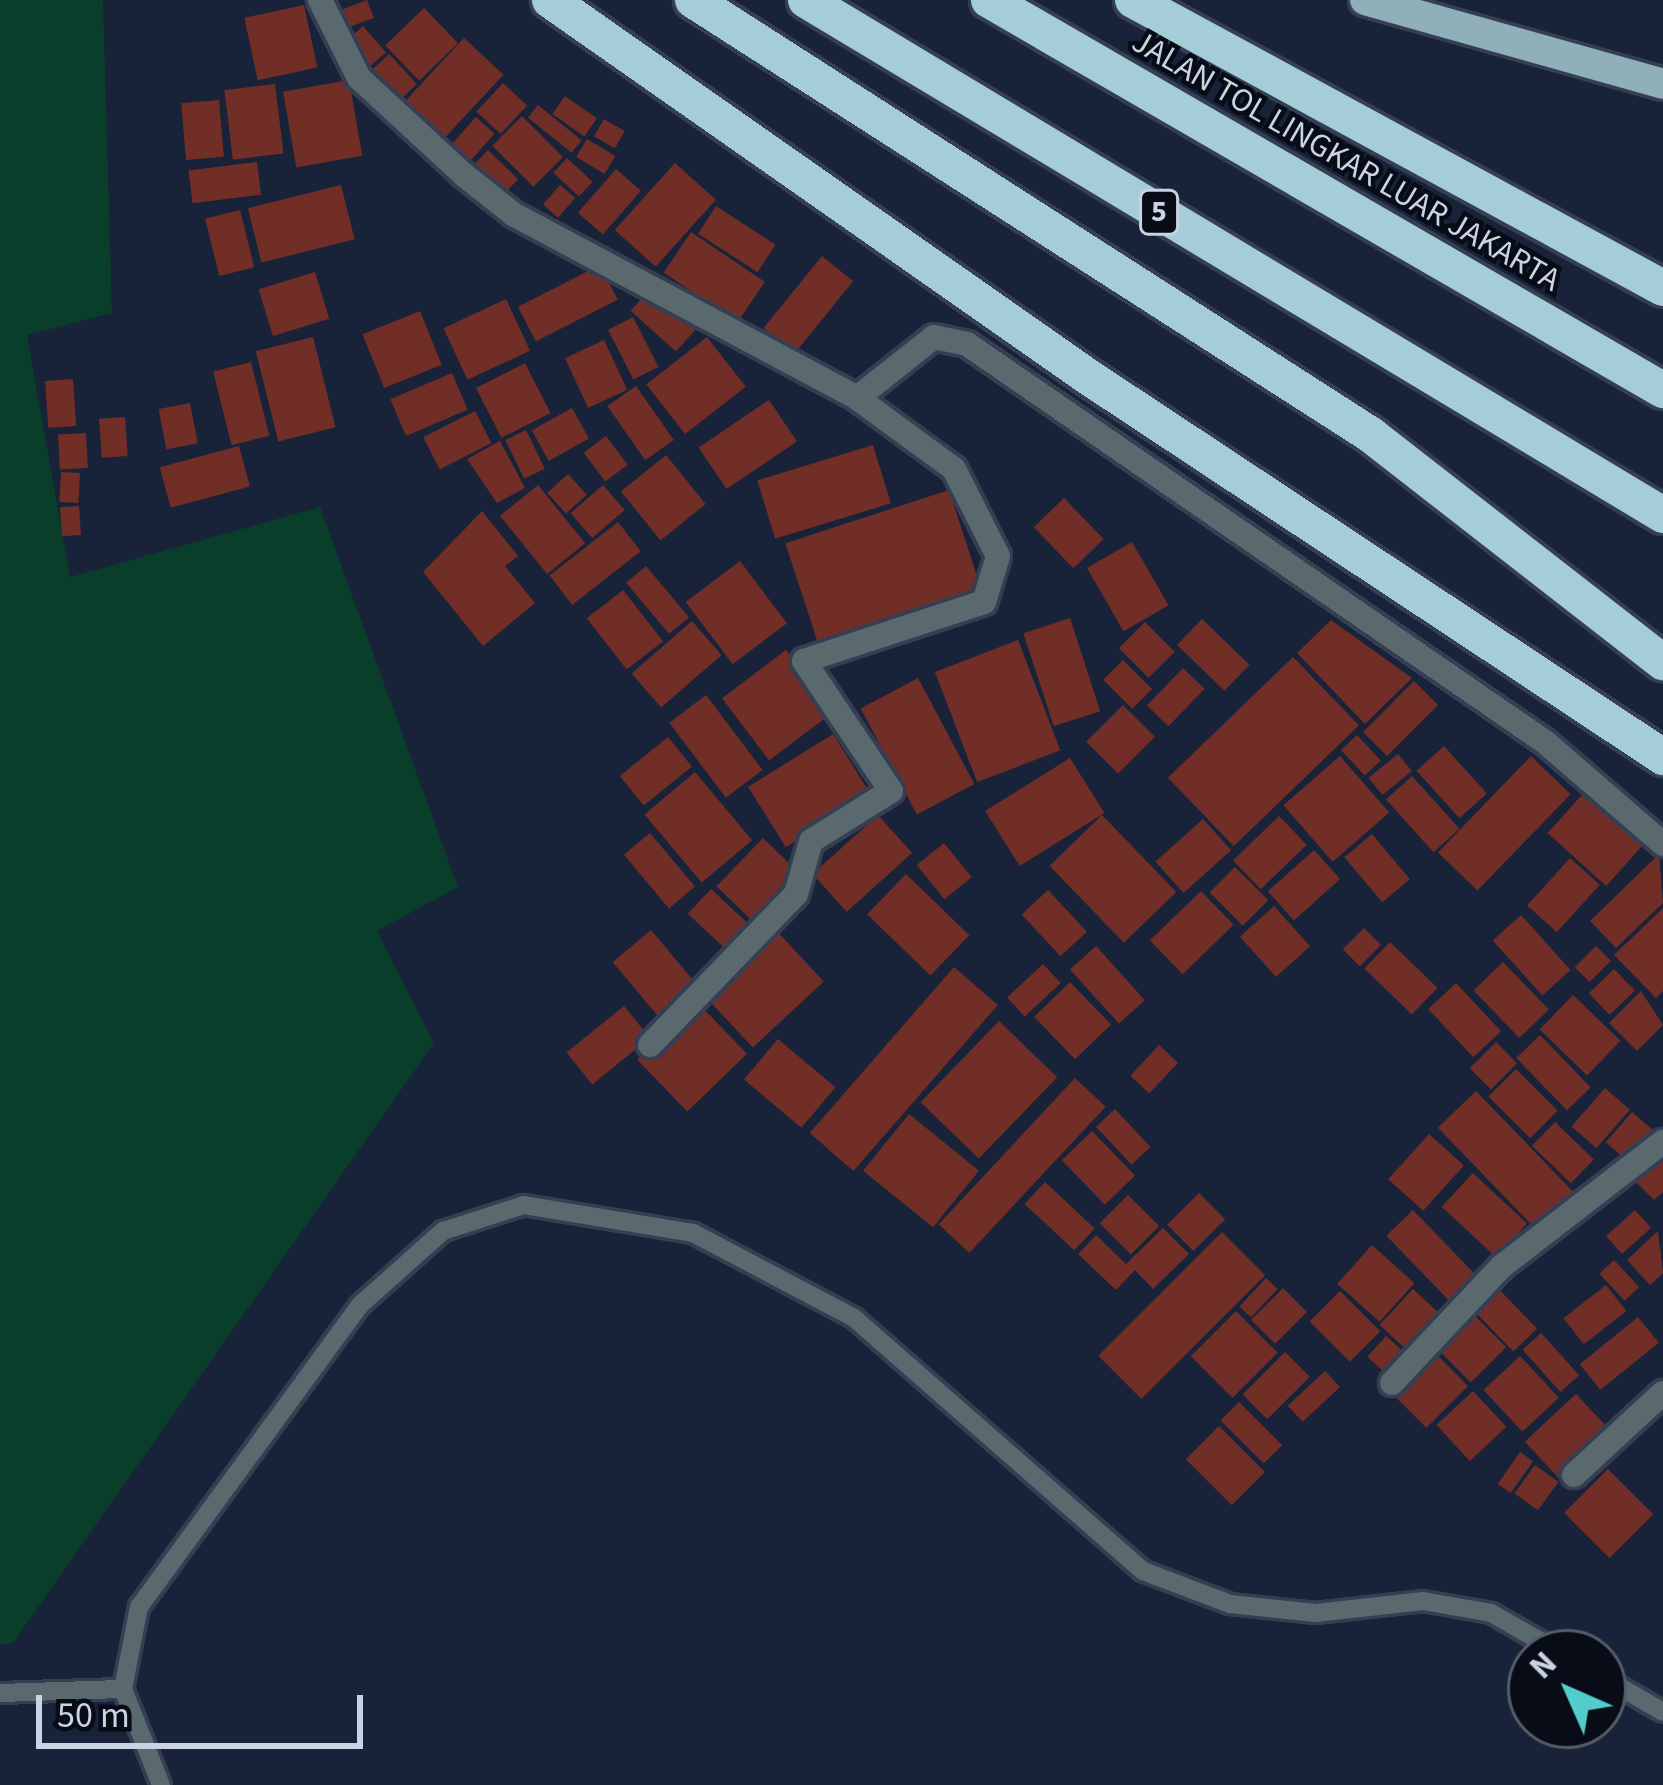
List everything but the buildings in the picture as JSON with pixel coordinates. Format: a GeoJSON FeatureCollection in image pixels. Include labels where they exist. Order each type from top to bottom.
{"type":"FeatureCollection","features":[{"type":"Feature","properties":{"kind":"highway"},"geometry":{"type":"LineString","coordinates":[[550,0],[1087,376],[1663,758]]}},
{"type":"Feature","properties":{"kind":"highway"},"geometry":{"type":"LineString","coordinates":[[693,0],[1371,435],[1663,662]]}},
{"type":"Feature","properties":{"kind":"highway","name":"5"},"geometry":{"type":"LineString","coordinates":[[806,0],[1663,515]]}},
{"type":"Feature","properties":{"kind":"highway","name":"JALAN TOL LINGKAR LUAR JAKARTA"},"geometry":{"type":"LineString","coordinates":[[989,0],[1663,390]]}},
{"type":"Feature","properties":{"kind":"highway"},"geometry":{"type":"LineString","coordinates":[[1133,0],[1663,288]]}},
{"type":"Feature","properties":{"kind":"main road"},"geometry":{"type":"LineString","coordinates":[[1365,0],[1663,84]]}},
{"type":"Feature","properties":{"kind":"street"},"geometry":{"type":"LineString","coordinates":[[320,0],[359,78],[513,214],[857,398],[954,469],[998,556],[994,587],[984,602],[804,661],[891,791],[811,841],[796,894],[650,1045]]}},
{"type":"Feature","properties":{"kind":"street"},"geometry":{"type":"LineString","coordinates":[[857,398],[934,337],[967,344],[1545,742],[1663,844]]}},
{"type":"Feature","properties":{"kind":"street"},"geometry":{"type":"LineString","coordinates":[[1392,1383],[1501,1267],[1663,1142]]}},
{"type":"Feature","properties":{"kind":"street"},"geometry":{"type":"LineString","coordinates":[[1574,1475],[1663,1393]]}},
{"type":"Feature","properties":{"kind":"lane"},"geometry":{"type":"LineString","coordinates":[[160,1785],[123,1689],[139,1607],[358,1306],[443,1232],[524,1205],[693,1233],[854,1318],[1143,1571],[1230,1604],[1316,1612],[1423,1601],[1491,1612],[1520,1629]]}},
{"type":"Feature","properties":{"kind":"lane"},"geometry":{"type":"LineString","coordinates":[[0,1693],[123,1689]]}},
{"type":"Feature","properties":{"kind":"lane"},"geometry":{"type":"LineString","coordinates":[[1627,1691],[1663,1712]]}},
{"type":"Feature","properties":{"kind":"green space"},"geometry":{"type":"Polygon","coordinates":[[[0,0],[103,0],[112,313],[27,335],[70,577],[320,507],[458,887],[377,931],[434,1043],[13,1643],[0,1645],[0,0]]]}}]}
